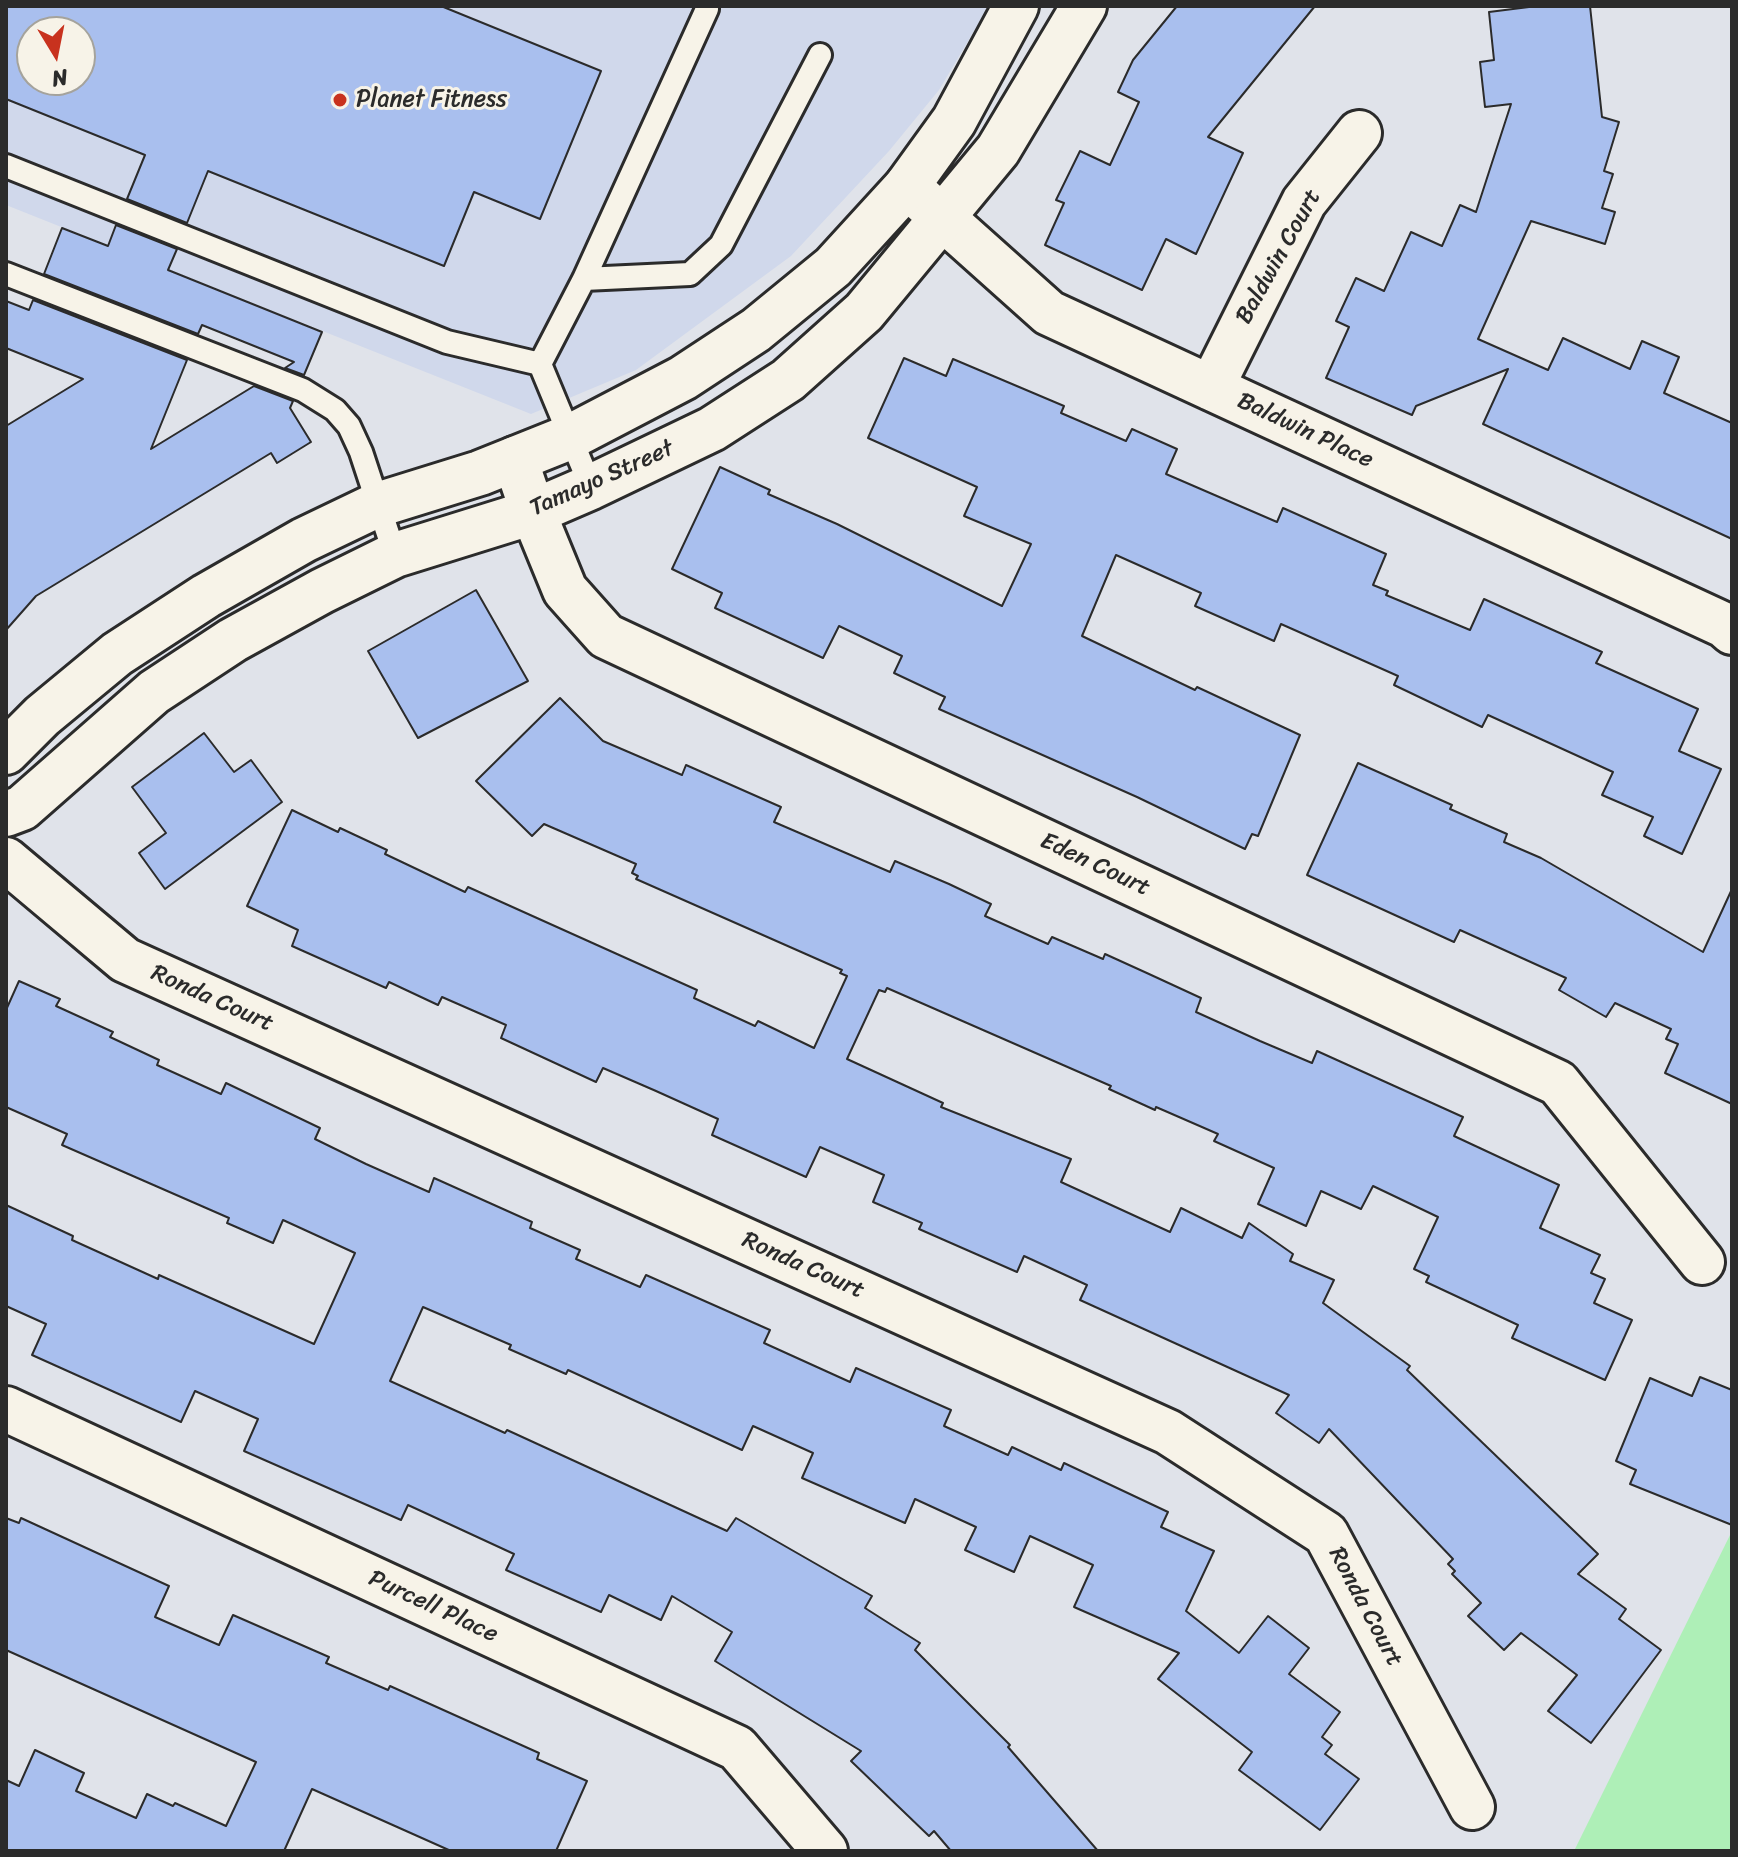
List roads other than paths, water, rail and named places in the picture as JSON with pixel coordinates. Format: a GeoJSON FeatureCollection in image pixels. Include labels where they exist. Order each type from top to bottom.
{"type":"FeatureCollection","features":[{"type":"Feature","properties":{"kind":"street"},"geometry":{"type":"LineString","coordinates":[[6,752],[42,716],[130,646],[218,589],[304,540],[377,505],[480,473],[570,437],[683,378],[756,330],[833,267],[907,186],[954,121],[1016,6]]}},
{"type":"Feature","properties":{"kind":"street","name":"Tamayo Street"},"geometry":{"type":"LineString","coordinates":[[6,814],[22,808],[154,692],[233,640],[395,555],[533,512],[591,487],[712,429],[788,380],[864,312],[944,219],[998,150],[1084,6]]}},
{"type":"Feature","properties":{"kind":"street","name":"Baldwin Court"},"geometry":{"type":"LineString","coordinates":[[1211,388],[1304,202],[1359,133]]}},
{"type":"Feature","properties":{"kind":"street","name":"Baldwin Place"},"geometry":{"type":"LineString","coordinates":[[907,186],[1049,313],[1724,625],[1732,632]]}},
{"type":"Feature","properties":{"kind":"street","name":"Eden Court"},"geometry":{"type":"LineString","coordinates":[[515,459],[565,590],[606,636],[1558,1083],[1702,1262]]}},
{"type":"Feature","properties":{"kind":"street","name":"Ronda Court"},"geometry":{"type":"LineString","coordinates":[[6,860],[125,960],[1168,1432],[1326,1534],[1472,1807]]}},
{"type":"Feature","properties":{"kind":"street","name":"Purcell Place"},"geometry":{"type":"LineString","coordinates":[[6,1409],[737,1748],[825,1851]]}},
{"type":"Feature","properties":{"kind":"lane"},"geometry":{"type":"LineString","coordinates":[[591,487],[540,364],[584,279],[707,9]]}},
{"type":"Feature","properties":{"kind":"lane"},"geometry":{"type":"LineString","coordinates":[[584,279],[690,274],[721,245],[820,55]]}},
{"type":"Feature","properties":{"kind":"lane"},"geometry":{"type":"LineString","coordinates":[[6,166],[447,342],[540,364]]}},
{"type":"Feature","properties":{"kind":"lane"},"geometry":{"type":"LineString","coordinates":[[6,274],[303,390],[335,410],[349,426],[361,452],[395,555]]}},
{"type":"Feature","properties":{"kind":"place","name":"Planet Fitness"},"geometry":{"type":"Point","coordinates":[340,100]}}]}
